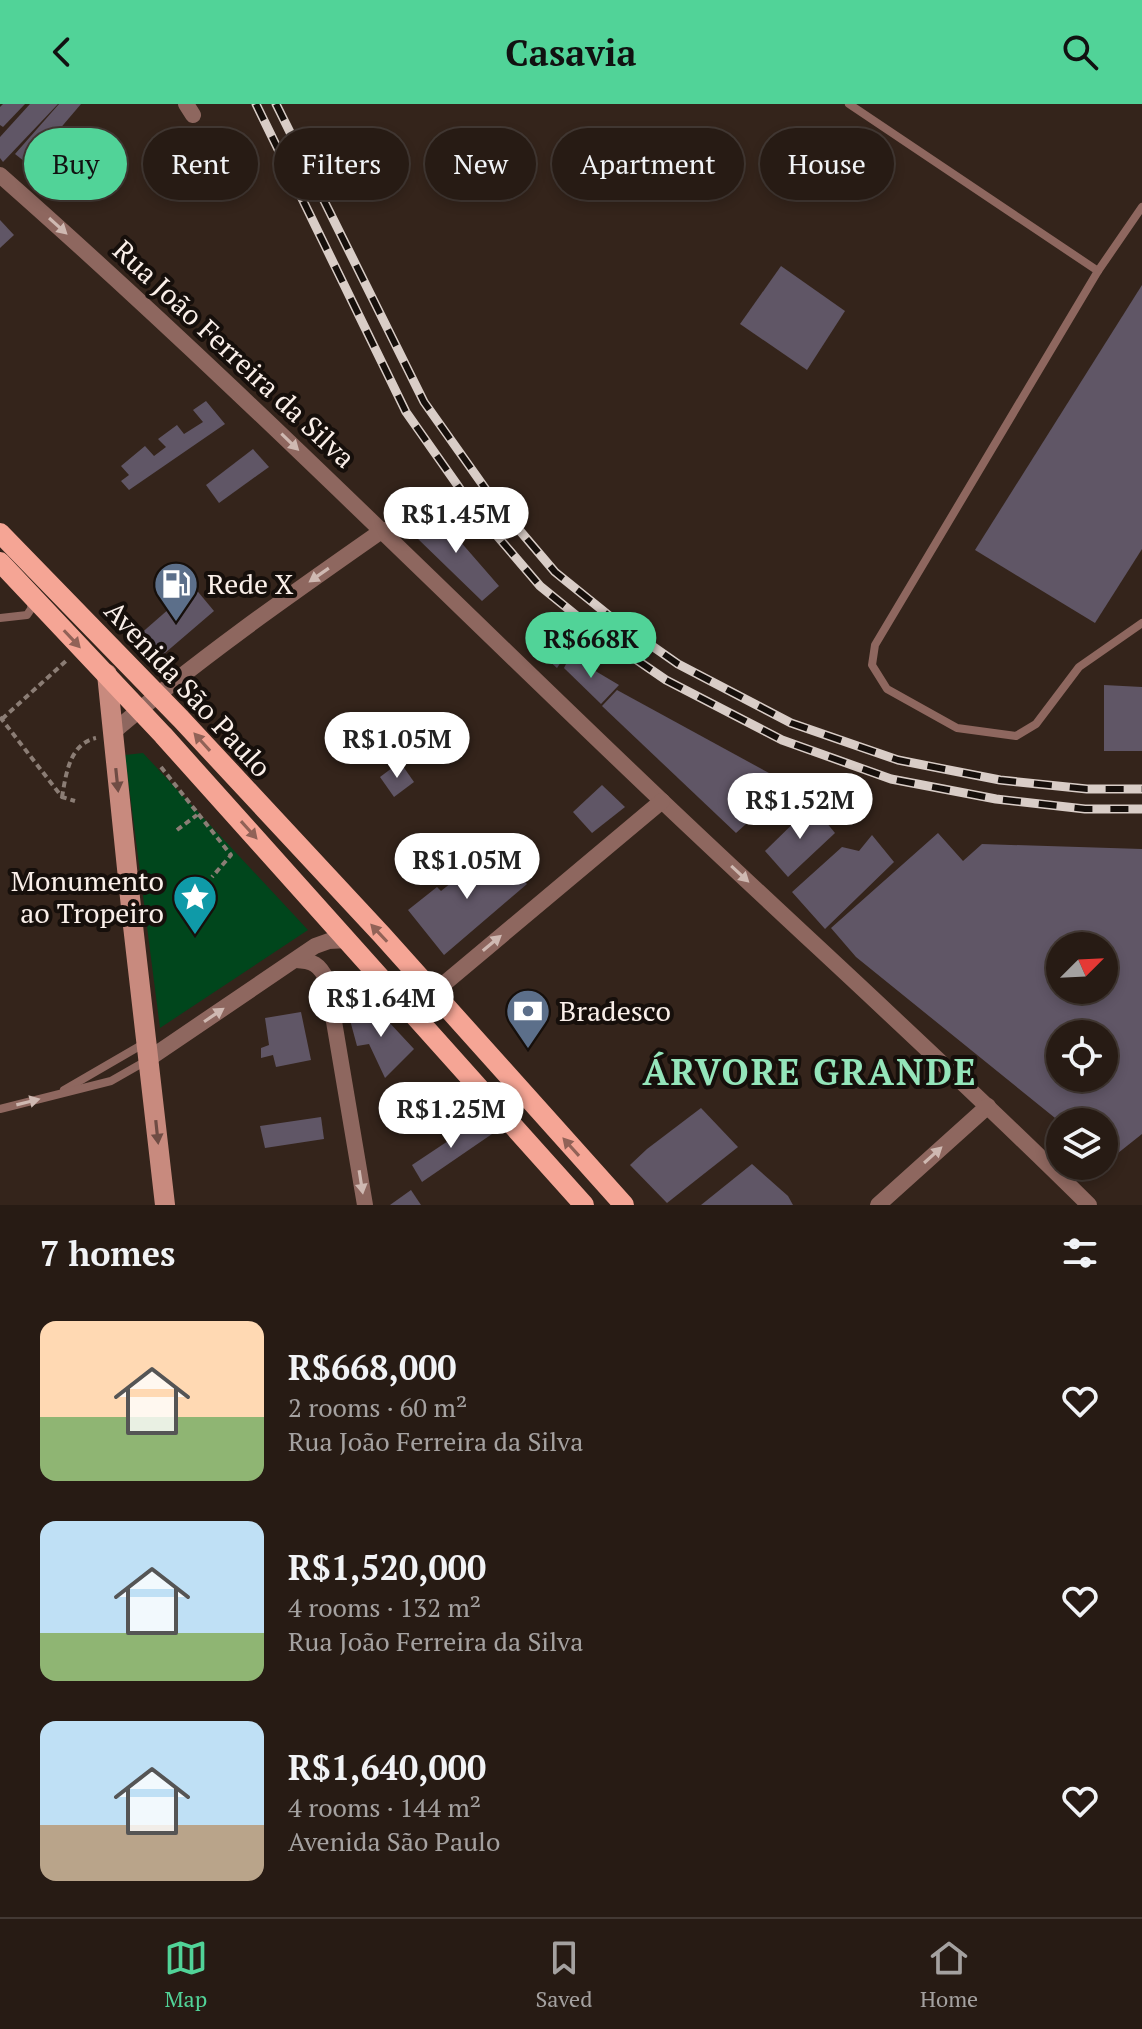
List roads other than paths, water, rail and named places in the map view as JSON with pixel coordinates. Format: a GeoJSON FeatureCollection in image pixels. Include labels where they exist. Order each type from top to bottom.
{"type":"FeatureCollection","features":[{"type":"Feature","properties":{"kind":"main road","name":"Avenida São Paulo"},"geometry":{"type":"LineString","coordinates":[[0,533],[158,694],[624,1205]]}},
{"type":"Feature","properties":{"kind":"main road","name":"Avenida São Paulo"},"geometry":{"type":"LineString","coordinates":[[0,562],[107,674],[584,1205]]}},
{"type":"Feature","properties":{"kind":"main road"},"geometry":{"type":"LineString","coordinates":[[107,674],[165,1205]]}},
{"type":"Feature","properties":{"kind":"street","name":"Rua João Ferreira da Silva"},"geometry":{"type":"LineString","coordinates":[[0,175],[153,311],[662,801],[988,1106],[1089,1205]]}},
{"type":"Feature","properties":{"kind":"street"},"geometry":{"type":"LineString","coordinates":[[112,733],[237,633],[383,530]]}},
{"type":"Feature","properties":{"kind":"street"},"geometry":{"type":"LineString","coordinates":[[433,993],[662,801]]}},
{"type":"Feature","properties":{"kind":"street"},"geometry":{"type":"LineString","coordinates":[[148,1050],[315,946],[329,941],[348,940]]}},
{"type":"Feature","properties":{"kind":"street"},"geometry":{"type":"LineString","coordinates":[[296,960],[310,961],[320,966],[333,999],[365,1205]]}},
{"type":"Feature","properties":{"kind":"street"},"geometry":{"type":"LineString","coordinates":[[878,1205],[988,1106]]}},
{"type":"Feature","properties":{"kind":"lane"},"geometry":{"type":"LineString","coordinates":[[849,104],[1098,271]]}},
{"type":"Feature","properties":{"kind":"lane"},"geometry":{"type":"LineString","coordinates":[[1142,207],[1098,271],[875,645],[872,665],[887,689],[957,728],[1016,736],[1036,724],[1079,667],[1142,623]]}},
{"type":"Feature","properties":{"kind":"lane"},"geometry":{"type":"LineString","coordinates":[[0,618],[27,615],[32,596]]}},
{"type":"Feature","properties":{"kind":"lane"},"geometry":{"type":"LineString","coordinates":[[56,1095],[93,1071],[148,1050]]}},
{"type":"Feature","properties":{"kind":"lane"},"geometry":{"type":"LineString","coordinates":[[0,1109],[111,1081],[148,1050]]}},
{"type":"Feature","properties":{"kind":"railway"},"geometry":{"type":"LineString","coordinates":[[256,104],[406,412],[475,510],[540,586],[599,634],[666,680],[782,740],[891,779],[996,799],[1085,809],[1142,809]]}},
{"type":"Feature","properties":{"kind":"railway"},"geometry":{"type":"LineString","coordinates":[[276,104],[424,402],[492,498],[555,572],[612,618],[678,664],[791,723],[898,760],[1000,780],[1087,789],[1142,789]]}},
{"type":"Feature","properties":{"kind":"place","name":"Rede X"},"geometry":{"type":"Point","coordinates":[176,623]}},
{"type":"Feature","properties":{"kind":"place","name":"Monumento ao Tropeiro"},"geometry":{"type":"Point","coordinates":[195,936]}},
{"type":"Feature","properties":{"kind":"place","name":"Bradesco"},"geometry":{"type":"Point","coordinates":[528,1050]}},
{"type":"Feature","properties":{"kind":"district","name":"ÁRVORE GRANDE"},"geometry":{"type":"Point","coordinates":[810,1072]}}]}
